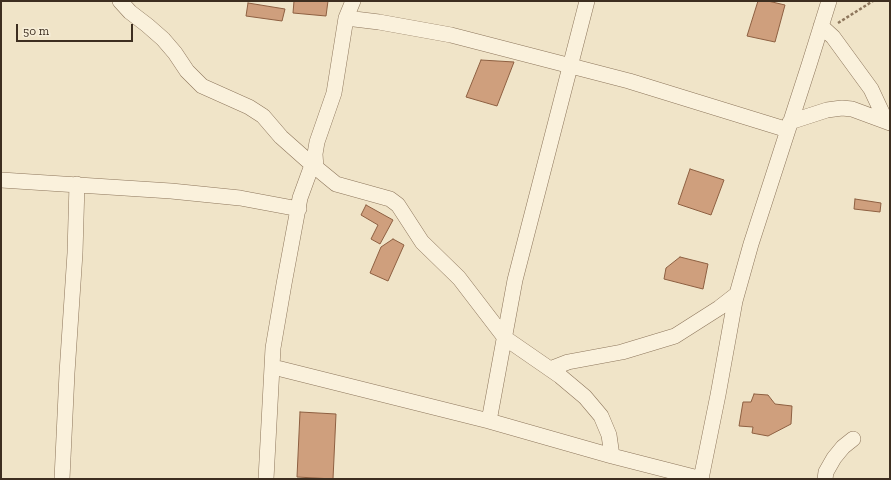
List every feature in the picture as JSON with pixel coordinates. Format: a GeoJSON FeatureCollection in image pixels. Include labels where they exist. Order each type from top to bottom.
{"type":"FeatureCollection","features":[{"type":"Feature","properties":{"kind":"street"},"geometry":{"type":"LineString","coordinates":[[120,1],[130,12],[163,39],[187,71],[202,86],[249,107],[263,116],[282,137],[336,184],[390,199],[398,205],[422,242],[459,278],[505,338],[560,376],[585,397],[601,416],[609,435],[612,456]]}},
{"type":"Feature","properties":{"kind":"street"},"geometry":{"type":"LineString","coordinates":[[266,479],[273,348],[278,318],[300,198],[314,166],[317,142],[334,93],[346,18],[353,1]]}},
{"type":"Feature","properties":{"kind":"street"},"geometry":{"type":"LineString","coordinates":[[489,421],[515,280],[587,1]]}},
{"type":"Feature","properties":{"kind":"street"},"geometry":{"type":"LineString","coordinates":[[273,367],[489,421],[612,456],[702,479],[737,294],[789,126],[824,29],[829,1]]}},
{"type":"Feature","properties":{"kind":"street"},"geometry":{"type":"LineString","coordinates":[[346,18],[379,22],[451,35],[523,55],[571,66],[789,126],[827,110],[842,108],[852,109],[888,122]]}},
{"type":"Feature","properties":{"kind":"street"},"geometry":{"type":"LineString","coordinates":[[824,29],[833,37],[871,89],[888,122]]}},
{"type":"Feature","properties":{"kind":"street"},"geometry":{"type":"LineString","coordinates":[[1,180],[171,191],[240,198],[299,209]]}},
{"type":"Feature","properties":{"kind":"street"},"geometry":{"type":"LineString","coordinates":[[62,479],[75,253],[77,184]]}},
{"type":"Feature","properties":{"kind":"street"},"geometry":{"type":"LineString","coordinates":[[550,370],[568,362],[622,352],[675,336],[719,308],[737,294]]}},
{"type":"Feature","properties":{"kind":"street"},"geometry":{"type":"LineString","coordinates":[[825,479],[826,472],[834,458],[843,447],[853,439]]}},
{"type":"Feature","properties":{"kind":"path"},"geometry":{"type":"LineString","coordinates":[[824,29],[873,1]]}},
{"type":"Feature","properties":{"kind":"building"},"geometry":{"type":"Polygon","coordinates":[[[294,1],[328,1],[326,16],[293,13],[294,1]]]}},
{"type":"Feature","properties":{"kind":"building"},"geometry":{"type":"Polygon","coordinates":[[[758,1],[768,1],[785,5],[775,42],[747,36],[758,1]]]}},
{"type":"Feature","properties":{"kind":"building"},"geometry":{"type":"Polygon","coordinates":[[[248,3],[285,9],[282,21],[246,16],[248,3]]]}},
{"type":"Feature","properties":{"kind":"building"},"geometry":{"type":"Polygon","coordinates":[[[481,60],[514,62],[497,106],[466,97],[481,60]]]}},
{"type":"Feature","properties":{"kind":"building"},"geometry":{"type":"Polygon","coordinates":[[[690,169],[724,180],[711,215],[678,204],[690,169]]]}},
{"type":"Feature","properties":{"kind":"building"},"geometry":{"type":"Polygon","coordinates":[[[855,199],[881,203],[880,212],[854,209],[855,199]]]}},
{"type":"Feature","properties":{"kind":"building"},"geometry":{"type":"Polygon","coordinates":[[[366,205],[393,220],[380,244],[371,239],[378,225],[361,215],[366,205]]]}},
{"type":"Feature","properties":{"kind":"building"},"geometry":{"type":"Polygon","coordinates":[[[393,239],[404,245],[388,281],[370,273],[381,247],[393,239]]]}},
{"type":"Feature","properties":{"kind":"building"},"geometry":{"type":"Polygon","coordinates":[[[680,257],[708,264],[703,289],[664,279],[666,268],[680,257]]]}},
{"type":"Feature","properties":{"kind":"building"},"geometry":{"type":"Polygon","coordinates":[[[754,394],[768,395],[775,404],[792,406],[791,424],[768,436],[752,433],[753,427],[739,426],[743,402],[751,402],[754,394]]]}},
{"type":"Feature","properties":{"kind":"building"},"geometry":{"type":"Polygon","coordinates":[[[300,412],[336,414],[333,479],[297,477],[300,412]]]}}]}
